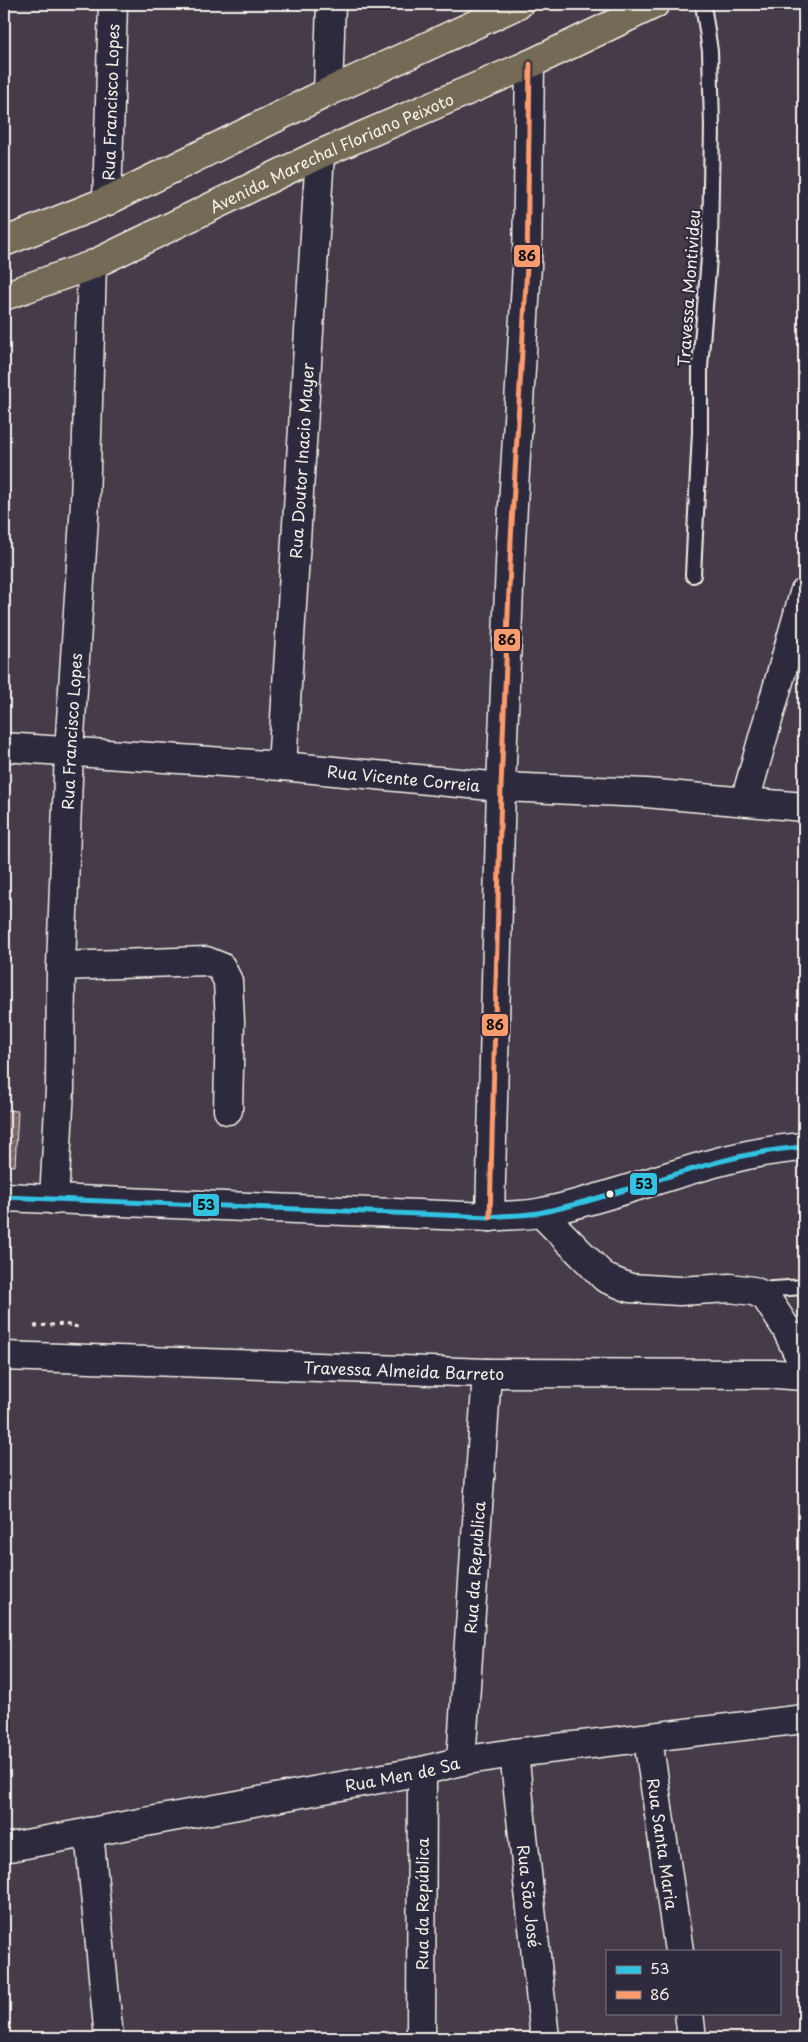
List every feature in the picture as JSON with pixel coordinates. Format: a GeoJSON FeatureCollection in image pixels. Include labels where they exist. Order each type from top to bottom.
{"type":"FeatureCollection","features":[{"type":"Feature","properties":{"kind":"main road"},"geometry":{"type":"LineString","coordinates":[[4,242],[107,201],[328,92],[519,4]]}},
{"type":"Feature","properties":{"kind":"main road","name":"Avenida Marechal Floriano Peixoto"},"geometry":{"type":"LineString","coordinates":[[4,296],[92,264],[320,154],[530,64],[655,4]]}},
{"type":"Feature","properties":{"kind":"street","name":"Rua Francisco Lopes"},"geometry":{"type":"LineString","coordinates":[[107,201],[113,4]]}},
{"type":"Feature","properties":{"kind":"street"},"geometry":{"type":"LineString","coordinates":[[328,92],[330,4]]}},
{"type":"Feature","properties":{"kind":"street"},"geometry":{"type":"LineString","coordinates":[[490,1217],[501,787],[512,530],[527,266],[530,64]]}},
{"type":"Feature","properties":{"kind":"street","name":"Rua Doutor Inacio Mayer"},"geometry":{"type":"LineString","coordinates":[[282,766],[320,154]]}},
{"type":"Feature","properties":{"kind":"street","name":"Rua Francisco Lopes"},"geometry":{"type":"LineString","coordinates":[[54,1200],[60,1089],[61,966],[70,751],[85,503],[92,264]]}},
{"type":"Feature","properties":{"kind":"street"},"geometry":{"type":"LineString","coordinates":[[745,801],[804,593]]}},
{"type":"Feature","properties":{"kind":"street","name":"Rua Vicente Correia"},"geometry":{"type":"LineString","coordinates":[[4,747],[282,766],[501,787],[646,793],[804,807]]}},
{"type":"Feature","properties":{"kind":"street"},"geometry":{"type":"LineString","coordinates":[[61,966],[206,961],[222,967],[228,981],[230,1022],[228,1110]]}},
{"type":"Feature","properties":{"kind":"street"},"geometry":{"type":"LineString","coordinates":[[4,1197],[490,1217],[541,1213],[626,1190],[721,1160],[804,1147]]}},
{"type":"Feature","properties":{"kind":"street"},"geometry":{"type":"LineString","coordinates":[[541,1213],[604,1278],[630,1288],[679,1290],[730,1288],[753,1290],[765,1296],[786,1328],[804,1366]]}},
{"type":"Feature","properties":{"kind":"street","name":"Travessa Almeida Barreto"},"geometry":{"type":"LineString","coordinates":[[4,1356],[487,1373],[777,1374],[804,1376]]}},
{"type":"Feature","properties":{"kind":"street","name":"Rua da Republica"},"geometry":{"type":"LineString","coordinates":[[462,1761],[487,1373]]}},
{"type":"Feature","properties":{"kind":"street","name":"Rua Men de Sa"},"geometry":{"type":"LineString","coordinates":[[4,1848],[422,1771],[462,1761],[514,1753],[648,1739],[804,1719]]}},
{"type":"Feature","properties":{"kind":"street","name":"Rua Santa Maria"},"geometry":{"type":"LineString","coordinates":[[648,1739],[679,1950]]}},
{"type":"Feature","properties":{"kind":"street","name":"Rua São José"},"geometry":{"type":"LineString","coordinates":[[514,1753],[545,2038]]}},
{"type":"Feature","properties":{"kind":"street","name":"Rua da República"},"geometry":{"type":"LineString","coordinates":[[421,2038],[422,1771]]}},
{"type":"Feature","properties":{"kind":"street"},"geometry":{"type":"LineString","coordinates":[[89,1832],[109,2038]]}},
{"type":"Feature","properties":{"kind":"street"},"geometry":{"type":"LineString","coordinates":[[689,2014],[692,2038]]}},
{"type":"Feature","properties":{"kind":"lane","name":"Travessa Montivideu"},"geometry":{"type":"LineString","coordinates":[[693,575],[700,432],[700,367],[710,246],[712,126],[710,51],[703,4]]}},
{"type":"Feature","properties":{"kind":"lane"},"geometry":{"type":"LineString","coordinates":[[753,1290],[804,1287]]}},
{"type":"Feature","properties":{"kind":"building"},"geometry":{"type":"Polygon","coordinates":[[[4,1110],[18,1111],[15,1166],[4,1165],[4,1110]]]}},
{"type":"Feature","properties":{"kind":"transit line","name":"86"},"geometry":{"type":"LineString","coordinates":[[490,1217],[501,787],[511,540],[527,266],[530,64]]}},
{"type":"Feature","properties":{"kind":"transit line","name":"53"},"geometry":{"type":"LineString","coordinates":[[4,1197],[490,1217],[543,1212],[608,1195],[705,1165],[738,1157],[804,1147]]}}]}
